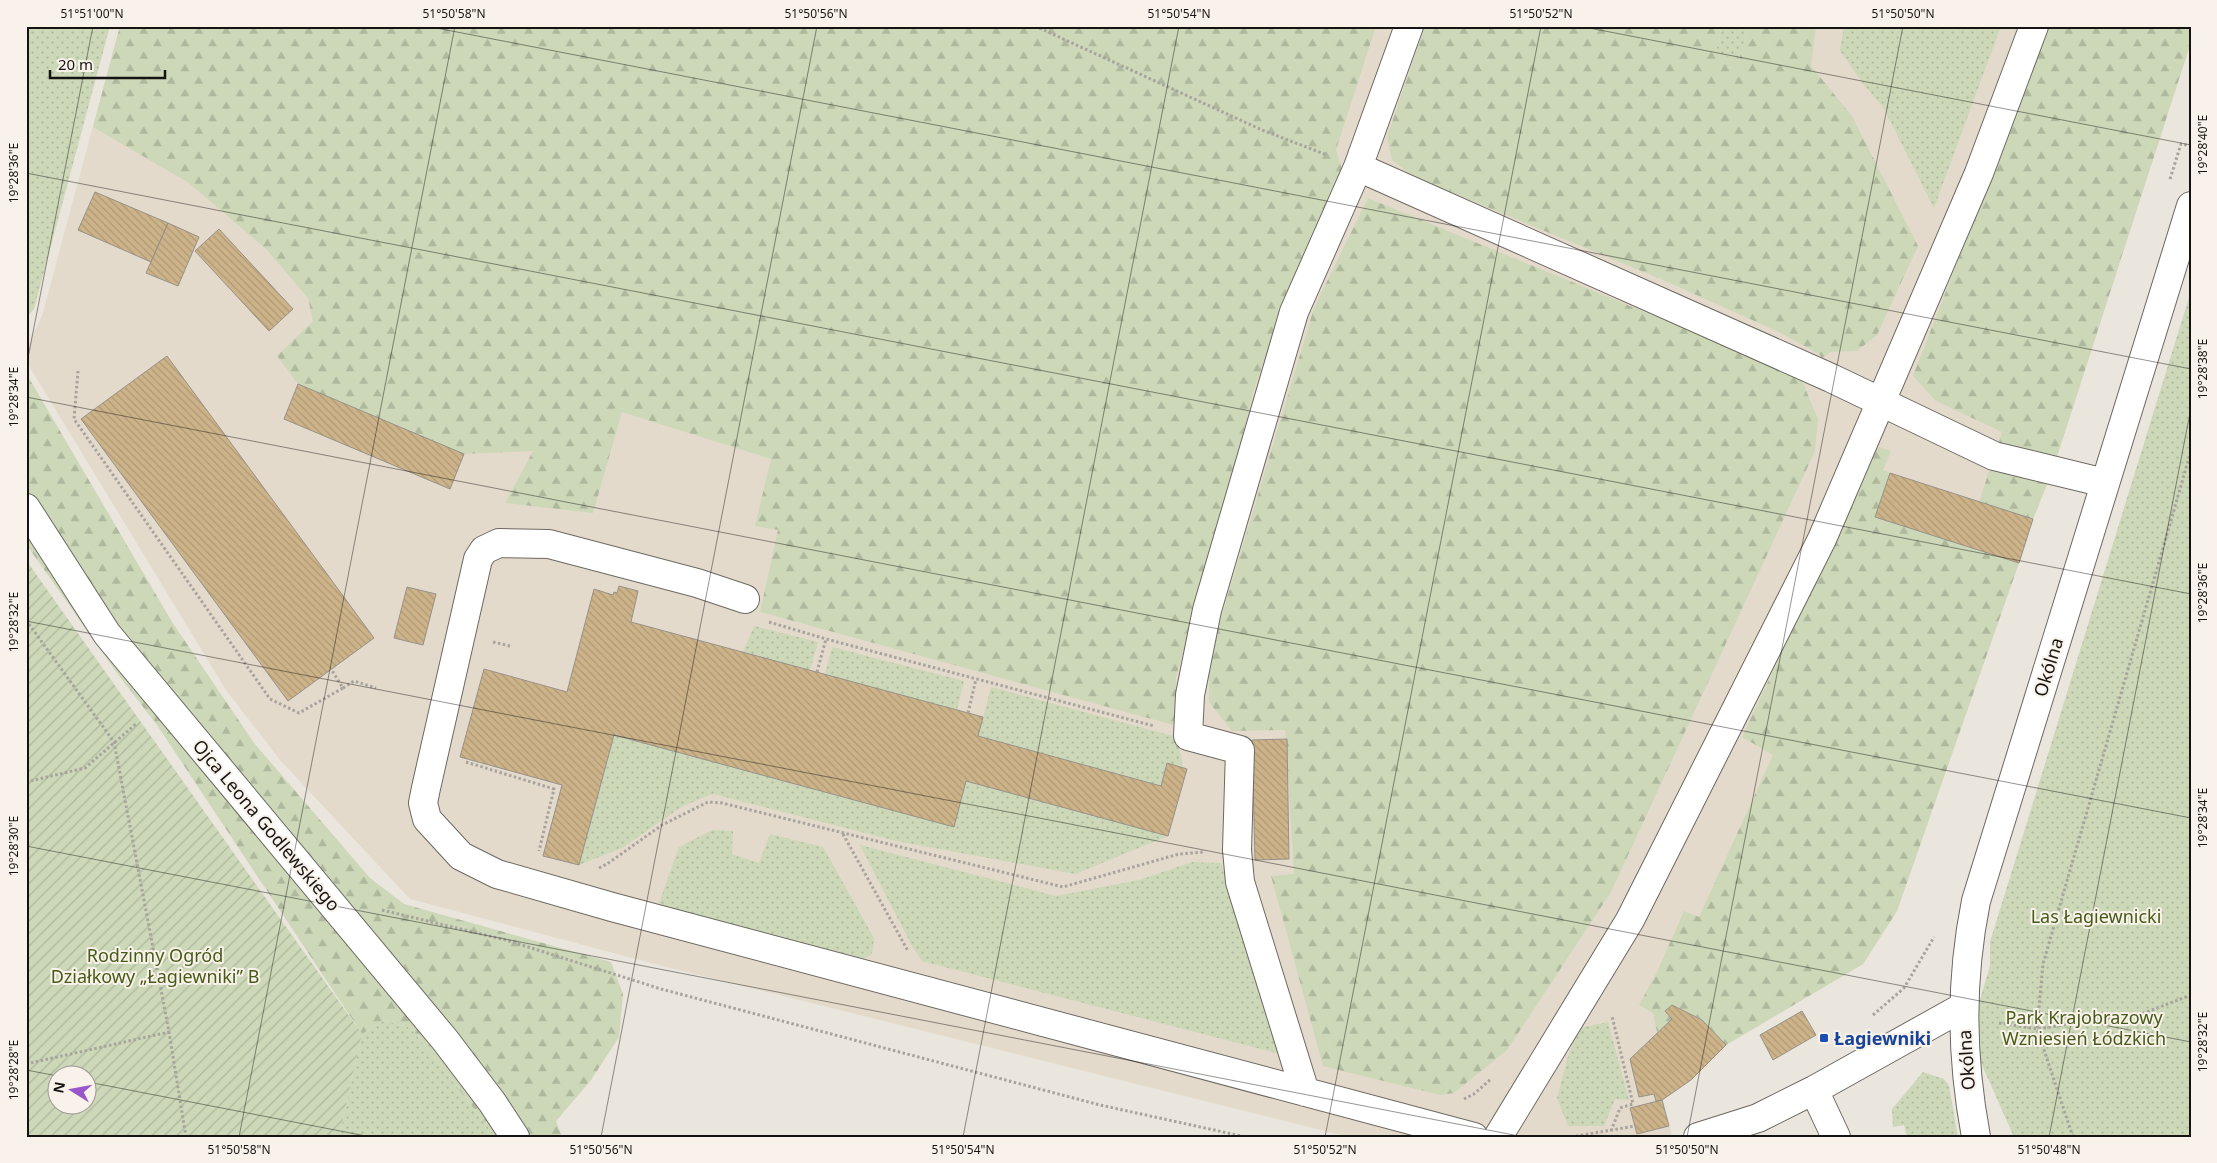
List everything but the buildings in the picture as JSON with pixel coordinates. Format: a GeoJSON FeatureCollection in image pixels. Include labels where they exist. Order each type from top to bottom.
{"type":"FeatureCollection","features":[{"type":"Feature","properties":{"kind":"street"},"geometry":{"type":"LineString","coordinates":[[1306,1092],[1240,882],[1237,850],[1240,750],[1188,736],[1190,695],[1207,610],[1294,312],[1358,167],[1409,26]]}},
{"type":"Feature","properties":{"kind":"street"},"geometry":{"type":"LineString","coordinates":[[1498,1137],[1588,985],[1630,920],[1813,557],[1979,173],[2034,26]]}},
{"type":"Feature","properties":{"kind":"street"},"geometry":{"type":"LineString","coordinates":[[1358,167],[1881,402],[1994,456],[2105,484]]}},
{"type":"Feature","properties":{"kind":"street","name":"Okólna"},"geometry":{"type":"LineString","coordinates":[[1976,1137],[1968,1088],[1963,1007],[1968,939],[1976,901],[2191,206]]}},
{"type":"Feature","properties":{"kind":"street","name":"Ojca Leona Godlewskiego"},"geometry":{"type":"LineString","coordinates":[[26,508],[107,634],[445,1040],[492,1102],[515,1137]]}},
{"type":"Feature","properties":{"kind":"street"},"geometry":{"type":"LineString","coordinates":[[745,599],[697,583],[549,544],[498,543],[484,550],[478,559],[426,788],[423,803],[427,819],[461,856],[497,874],[612,907],[1474,1137]]}},
{"type":"Feature","properties":{"kind":"street"},"geometry":{"type":"LineString","coordinates":[[1698,1137],[1758,1118],[1814,1090],[1963,1007]]}},
{"type":"Feature","properties":{"kind":"street"},"geometry":{"type":"LineString","coordinates":[[1814,1090],[1836,1137]]}},
{"type":"Feature","properties":{"kind":"path"},"geometry":{"type":"LineString","coordinates":[[1035,26],[1262,130],[1358,167]]}},
{"type":"Feature","properties":{"kind":"path"},"geometry":{"type":"LineString","coordinates":[[2168,182],[2181,144],[2191,146]]}},
{"type":"Feature","properties":{"kind":"path"},"geometry":{"type":"LineString","coordinates":[[78,370],[74,419],[270,699],[299,713],[354,681],[376,688]]}},
{"type":"Feature","properties":{"kind":"path"},"geometry":{"type":"LineString","coordinates":[[2073,1137],[2037,1029],[2043,964],[2191,451]]}},
{"type":"Feature","properties":{"kind":"path"},"geometry":{"type":"LineString","coordinates":[[745,599],[757,618],[826,639],[1188,736]]}},
{"type":"Feature","properties":{"kind":"path"},"geometry":{"type":"LineString","coordinates":[[26,620],[114,742],[169,1032],[186,1137]]}},
{"type":"Feature","properties":{"kind":"path"},"geometry":{"type":"LineString","coordinates":[[818,672],[826,639]]}},
{"type":"Feature","properties":{"kind":"path"},"geometry":{"type":"LineString","coordinates":[[486,640],[510,646]]}},
{"type":"Feature","properties":{"kind":"path"},"geometry":{"type":"LineString","coordinates":[[331,669],[343,688]]}},
{"type":"Feature","properties":{"kind":"path"},"geometry":{"type":"LineString","coordinates":[[968,713],[976,679]]}},
{"type":"Feature","properties":{"kind":"path"},"geometry":{"type":"LineString","coordinates":[[26,782],[84,768],[114,742]]}},
{"type":"Feature","properties":{"kind":"path"},"geometry":{"type":"LineString","coordinates":[[462,761],[554,789],[538,856]]}},
{"type":"Feature","properties":{"kind":"path"},"geometry":{"type":"LineString","coordinates":[[598,868],[607,864],[662,825],[708,802],[722,803],[1063,887],[1178,854],[1237,850]]}},
{"type":"Feature","properties":{"kind":"path"},"geometry":{"type":"LineString","coordinates":[[843,834],[911,956]]}},
{"type":"Feature","properties":{"kind":"path"},"geometry":{"type":"LineString","coordinates":[[325,896],[506,940],[661,989],[1100,1105],[1246,1137]]}},
{"type":"Feature","properties":{"kind":"path"},"geometry":{"type":"LineString","coordinates":[[1865,1021],[1881,1010],[1904,988],[1934,936]]}},
{"type":"Feature","properties":{"kind":"path"},"geometry":{"type":"LineString","coordinates":[[1588,985],[1608,999],[1633,1104],[1620,1108],[1611,1131]]}},
{"type":"Feature","properties":{"kind":"path"},"geometry":{"type":"LineString","coordinates":[[2037,1029],[2144,1013],[2191,994]]}},
{"type":"Feature","properties":{"kind":"path"},"geometry":{"type":"LineString","coordinates":[[26,1064],[169,1032]]}},
{"type":"Feature","properties":{"kind":"path"},"geometry":{"type":"LineString","coordinates":[[1457,1103],[1474,1094],[1493,1077]]}},
{"type":"Feature","properties":{"kind":"path"},"geometry":{"type":"LineString","coordinates":[[1571,1137],[1635,1126]]}},
{"type":"Feature","properties":{"kind":"shaded area"},"geometry":{"type":"Polygon","coordinates":[[[120,26],[2191,26],[2191,42],[2052,472],[2033,519],[1897,911],[1863,964],[1726,1045],[1691,1080],[1663,1100],[1672,1137],[1349,1137],[655,964],[410,899],[280,760],[226,690],[26,361],[26,349],[42,316],[120,26]]]}},
{"type":"Feature","properties":{"kind":"green space"},"geometry":{"type":"Polygon","coordinates":[[[26,26],[110,26],[34,309],[26,318],[26,26]]]}},
{"type":"Feature","properties":{"kind":"green space"},"geometry":{"type":"Polygon","coordinates":[[[120,26],[1376,26],[1336,150],[1343,172],[1299,263],[1255,386],[1220,525],[1176,677],[1177,726],[760,612],[778,530],[755,526],[771,459],[622,412],[593,513],[505,503],[533,451],[464,454],[298,384],[277,356],[313,321],[308,298],[266,249],[189,183],[93,127],[120,26]]]}},
{"type":"Feature","properties":{"kind":"green space"},"geometry":{"type":"Polygon","coordinates":[[[1425,26],[1723,26],[1715,54],[1739,60],[1749,26],[1816,26],[1811,66],[1852,116],[1918,246],[1877,335],[1857,351],[1831,352],[1822,358],[1819,354],[1779,332],[1663,280],[1412,176],[1392,160],[1387,137],[1425,26]]]}},
{"type":"Feature","properties":{"kind":"green space"},"geometry":{"type":"Polygon","coordinates":[[[1723,26],[1749,26],[1739,60],[1715,55],[1723,26]]]}},
{"type":"Feature","properties":{"kind":"green space"},"geometry":{"type":"Polygon","coordinates":[[[1844,26],[2001,26],[1934,208],[1883,107],[1864,85],[1840,51],[1844,26]]]}},
{"type":"Feature","properties":{"kind":"green space"},"geometry":{"type":"Polygon","coordinates":[[[2049,26],[2191,26],[2191,42],[2052,472],[2033,519],[1979,502],[2002,432],[1936,401],[1913,376],[2049,26]]]}},
{"type":"Feature","properties":{"kind":"green space"},"geometry":{"type":"Polygon","coordinates":[[[1368,198],[1800,376],[1818,419],[1815,451],[1611,892],[1507,1050],[1454,1093],[1440,1095],[1323,1066],[1271,876],[1294,874],[1285,730],[1232,731],[1209,702],[1209,658],[1314,308],[1368,198]]]}},
{"type":"Feature","properties":{"kind":"green space","name":"Las Łagiewnicki"},"geometry":{"type":"Polygon","coordinates":[[[2191,291],[2191,1137],[2014,1137],[1969,1036],[1990,966],[1990,942],[2191,291]]]}},
{"type":"Feature","properties":{"kind":"green space"},"geometry":{"type":"Polygon","coordinates":[[[26,373],[172,622],[254,743],[370,878],[404,904],[611,962],[623,994],[619,1037],[591,1080],[556,1121],[562,1137],[496,1137],[411,1028],[384,1020],[362,1034],[157,725],[117,673],[26,544],[26,373]]]}},
{"type":"Feature","properties":{"kind":"green space"},"geometry":{"type":"Polygon","coordinates":[[[1878,447],[1891,451],[1883,470],[1890,473],[1876,517],[2019,563],[1897,911],[1863,964],[1726,1045],[1702,1020],[1672,1005],[1665,1011],[1672,1019],[1657,1032],[1653,1013],[1639,1005],[1657,972],[1684,911],[1699,917],[1773,755],[1742,737],[1878,447]]]}},
{"type":"Feature","properties":{"kind":"green space","name":"Rodzinny Ogród Działkowy „Łagiewniki” B"},"geometry":{"type":"Polygon","coordinates":[[[26,560],[362,1034],[339,1137],[26,1137],[26,560]]]}},
{"type":"Feature","properties":{"kind":"green space"},"geometry":{"type":"Polygon","coordinates":[[[754,626],[818,642],[810,671],[743,652],[754,626]]]}},
{"type":"Feature","properties":{"kind":"green space"},"geometry":{"type":"Polygon","coordinates":[[[832,647],[964,681],[957,710],[825,675],[832,647]]]}},
{"type":"Feature","properties":{"kind":"green space"},"geometry":{"type":"Polygon","coordinates":[[[991,687],[1177,737],[1183,768],[1167,763],[1161,786],[978,736],[991,687]]]}},
{"type":"Feature","properties":{"kind":"green space"},"geometry":{"type":"Polygon","coordinates":[[[614,735],[953,827],[966,781],[1168,836],[1075,874],[896,841],[713,794],[683,806],[622,848],[579,865],[614,735]]]}},
{"type":"Feature","properties":{"kind":"green space"},"geometry":{"type":"Polygon","coordinates":[[[712,830],[733,831],[732,854],[759,863],[770,834],[823,847],[874,938],[872,954],[859,961],[664,908],[659,903],[679,847],[712,830]]]}},
{"type":"Feature","properties":{"kind":"green space"},"geometry":{"type":"Polygon","coordinates":[[[860,845],[1056,896],[1139,880],[1192,862],[1221,863],[1280,1054],[922,961],[912,946],[860,845]]]}},
{"type":"Feature","properties":{"kind":"green space"},"geometry":{"type":"Polygon","coordinates":[[[384,1020],[411,1028],[496,1137],[339,1137],[362,1034],[384,1020]]]}},
{"type":"Feature","properties":{"kind":"green space"},"geometry":{"type":"Polygon","coordinates":[[[1608,1022],[1629,1100],[1615,1099],[1604,1126],[1568,1126],[1557,1098],[1568,1056],[1579,1028],[1608,1022]]]}},
{"type":"Feature","properties":{"kind":"green space"},"geometry":{"type":"Polygon","coordinates":[[[1923,1072],[1944,1079],[1949,1086],[1958,1137],[1907,1137],[1904,1125],[1893,1127],[1892,1109],[1923,1072]]]}},
{"type":"Feature","properties":{"kind":"place","name":"Łagiewniki"},"geometry":{"type":"Point","coordinates":[1824,1038]}},
{"type":"Feature","properties":{"kind":"park label","name":"Park Krajobrazowy Wzniesień Łódzkich"},"geometry":{"type":"Point","coordinates":[2084,1027]}}]}
